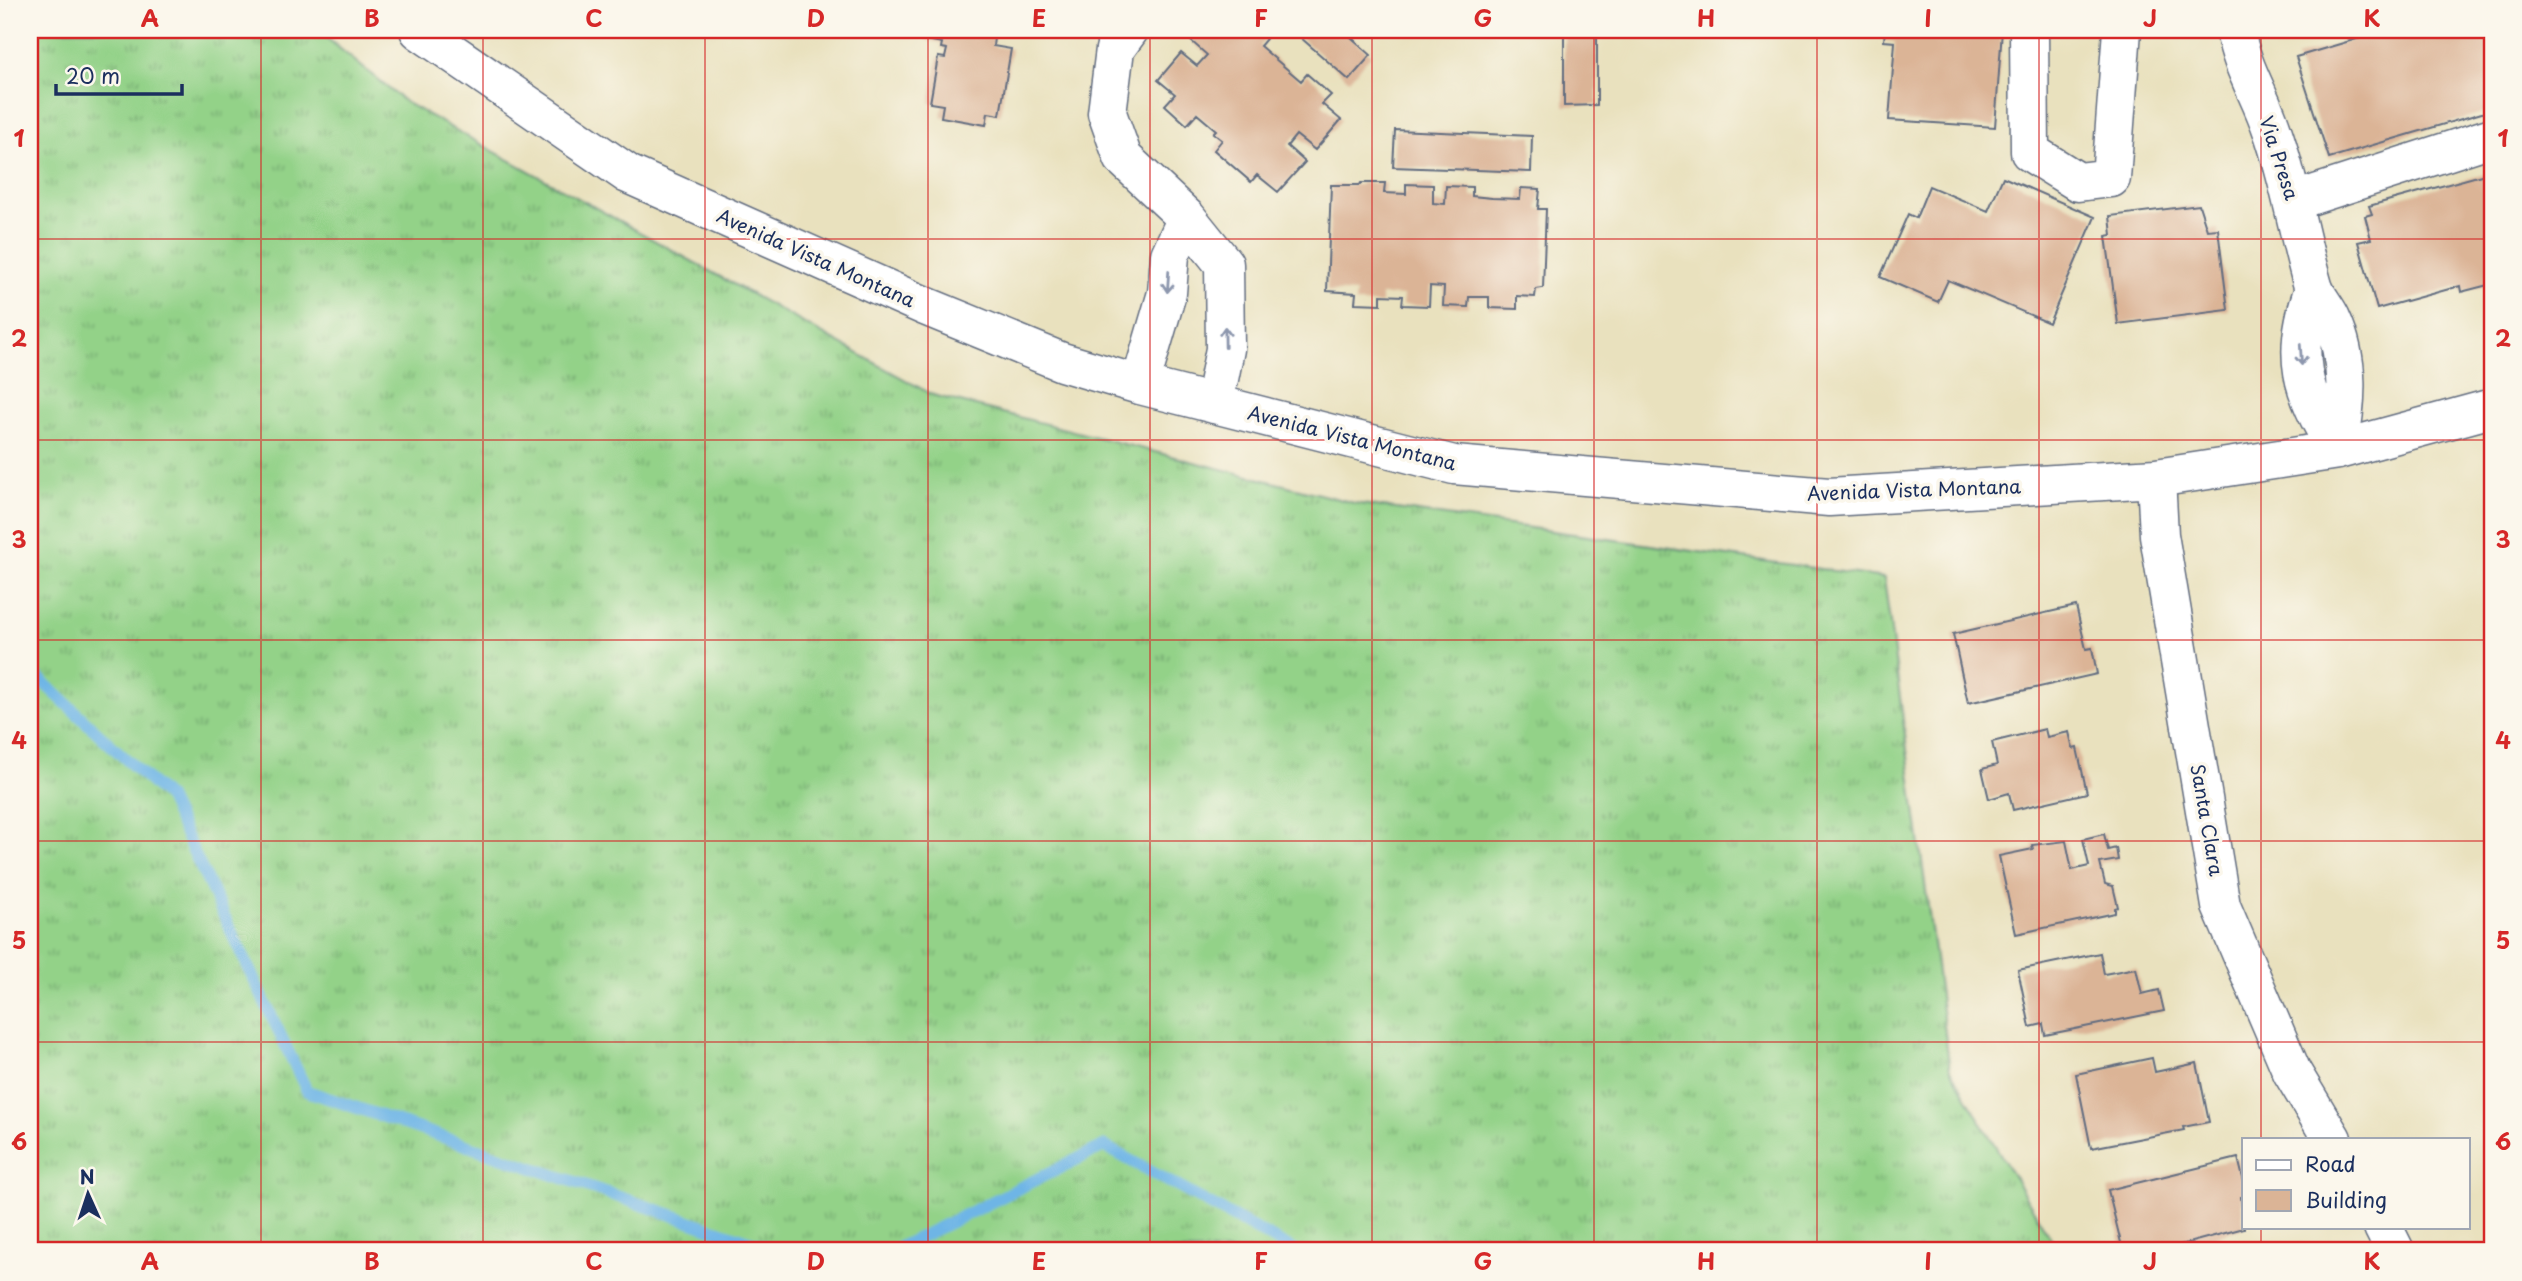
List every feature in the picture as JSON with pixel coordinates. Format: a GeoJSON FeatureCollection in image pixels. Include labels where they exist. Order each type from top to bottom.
{"type":"FeatureCollection","features":[{"type":"Feature","properties":{"kind":"street","name":"Avenida Vista Montana"},"geometry":{"type":"LineString","coordinates":[[419,30],[628,174],[926,306],[1062,362],[1140,385],[1454,465],[1829,497],[2156,478],[2338,450],[2492,408]]}},
{"type":"Feature","properties":{"kind":"street"},"geometry":{"type":"LineString","coordinates":[[1129,30],[1115,49],[1107,113],[1123,158],[1186,218],[1224,264],[1225,349],[1214,404]]}},
{"type":"Feature","properties":{"kind":"street"},"geometry":{"type":"LineString","coordinates":[[2029,30],[2030,152],[2078,182],[2111,178],[2122,30]]}},
{"type":"Feature","properties":{"kind":"street","name":"Via Presa"},"geometry":{"type":"LineString","coordinates":[[2235,30],[2241,60],[2272,128],[2294,201],[2314,289],[2331,317],[2341,343],[2346,375],[2346,412],[2338,450]]}},
{"type":"Feature","properties":{"kind":"street"},"geometry":{"type":"LineString","coordinates":[[2294,201],[2492,137]]}},
{"type":"Feature","properties":{"kind":"street"},"geometry":{"type":"LineString","coordinates":[[1140,385],[1167,293],[1170,255],[1186,218]]}},
{"type":"Feature","properties":{"kind":"street","name":"Santa Clara"},"geometry":{"type":"LineString","coordinates":[[2156,478],[2159,535],[2221,906],[2292,1072],[2331,1138]]}},
{"type":"Feature","properties":{"kind":"street"},"geometry":{"type":"LineString","coordinates":[[2384,1228],[2395,1251]]}},
{"type":"Feature","properties":{"kind":"green space"},"geometry":{"type":"Polygon","coordinates":[[[30,30],[317,30],[405,102],[933,395],[1354,503],[1884,578],[1950,1070],[2058,1251],[30,1251],[30,30]]]}},
{"type":"Feature","properties":{"kind":"building"},"geometry":{"type":"Polygon","coordinates":[[[927,30],[995,30],[993,46],[1011,49],[1000,115],[988,113],[986,125],[941,117],[943,105],[930,103],[938,57],[945,58],[947,49],[941,48],[942,43],[926,40],[927,30]]]}},
{"type":"Feature","properties":{"kind":"building"},"geometry":{"type":"Polygon","coordinates":[[[1201,30],[1255,30],[1266,39],[1260,46],[1301,81],[1307,74],[1331,95],[1322,104],[1341,120],[1315,150],[1296,135],[1287,146],[1305,162],[1278,192],[1257,175],[1251,182],[1214,150],[1222,140],[1213,133],[1216,130],[1197,114],[1187,125],[1165,105],[1175,94],[1158,80],[1181,53],[1197,66],[1207,55],[1191,41],[1201,30]]]}},
{"type":"Feature","properties":{"kind":"building"},"geometry":{"type":"Polygon","coordinates":[[[1292,30],[1343,30],[1371,55],[1349,80],[1292,30]]]}},
{"type":"Feature","properties":{"kind":"building"},"geometry":{"type":"Polygon","coordinates":[[[1564,30],[1597,30],[1597,105],[1564,106],[1564,30]]]}},
{"type":"Feature","properties":{"kind":"building"},"geometry":{"type":"Polygon","coordinates":[[[1885,30],[2002,30],[1995,127],[1889,120],[1895,42],[1884,41],[1885,30]]]}},
{"type":"Feature","properties":{"kind":"building"},"geometry":{"type":"Polygon","coordinates":[[[2366,30],[2492,30],[2492,110],[2329,158],[2296,57],[2367,36],[2366,30]]]}},
{"type":"Feature","properties":{"kind":"building"},"geometry":{"type":"Polygon","coordinates":[[[1395,130],[1532,136],[1531,172],[1393,167],[1395,130]]]}},
{"type":"Feature","properties":{"kind":"building"},"geometry":{"type":"Polygon","coordinates":[[[2492,172],[2492,284],[2461,292],[2460,286],[2377,309],[2358,242],[2371,239],[2365,216],[2372,214],[2369,206],[2492,172]]]}},
{"type":"Feature","properties":{"kind":"building"},"geometry":{"type":"Polygon","coordinates":[[[2003,177],[2095,217],[2049,323],[1948,280],[1938,302],[1880,277],[1908,214],[1916,218],[1929,186],[1988,211],[2003,177]]]}},
{"type":"Feature","properties":{"kind":"building"},"geometry":{"type":"Polygon","coordinates":[[[1385,183],[1384,193],[1406,194],[1406,184],[1433,185],[1433,203],[1445,204],[1446,186],[1472,187],[1472,196],[1520,199],[1521,188],[1540,189],[1538,209],[1546,209],[1543,288],[1536,289],[1535,297],[1517,296],[1517,309],[1489,308],[1489,297],[1469,297],[1468,307],[1443,306],[1444,287],[1430,286],[1429,306],[1402,305],[1403,296],[1381,295],[1381,304],[1355,303],[1356,293],[1327,291],[1331,185],[1385,183]]]}},
{"type":"Feature","properties":{"kind":"building"},"geometry":{"type":"Polygon","coordinates":[[[2199,205],[2207,230],[2218,229],[2228,310],[2118,324],[2106,236],[2112,235],[2110,216],[2199,205]]]}},
{"type":"Feature","properties":{"kind":"building"},"geometry":{"type":"Polygon","coordinates":[[[2076,606],[2086,649],[2092,648],[2097,674],[1968,703],[1953,634],[2076,606]]]}},
{"type":"Feature","properties":{"kind":"building"},"geometry":{"type":"Polygon","coordinates":[[[2045,729],[2047,737],[2069,732],[2073,749],[2077,748],[2087,793],[2013,810],[2009,793],[1989,799],[1982,769],[1997,765],[1992,742],[2045,729]]]}},
{"type":"Feature","properties":{"kind":"building"},"geometry":{"type":"Polygon","coordinates":[[[2104,834],[2108,850],[2116,848],[2118,860],[2100,863],[2105,884],[2113,886],[2118,907],[2115,908],[2115,913],[2016,934],[1999,856],[2033,849],[2032,845],[2066,841],[2072,870],[2089,866],[2083,839],[2104,834]]]}},
{"type":"Feature","properties":{"kind":"building"},"geometry":{"type":"Polygon","coordinates":[[[2100,953],[2104,974],[2136,968],[2142,994],[2159,990],[2164,1011],[2045,1035],[2043,1024],[2030,1027],[2018,970],[2100,953]]]}},
{"type":"Feature","properties":{"kind":"building"},"geometry":{"type":"Polygon","coordinates":[[[2152,1058],[2155,1072],[2197,1063],[2209,1122],[2183,1127],[2184,1130],[2091,1148],[2076,1074],[2152,1058]]]}},
{"type":"Feature","properties":{"kind":"building"},"geometry":{"type":"Polygon","coordinates":[[[2238,1158],[2242,1174],[2244,1228],[2158,1251],[2123,1251],[2108,1190],[2238,1158]]]}},
{"type":"Feature","properties":{"kind":"waterway"},"geometry":{"type":"LineString","coordinates":[[30,670],[168,798],[307,1091],[778,1251]]}},
{"type":"Feature","properties":{"kind":"waterway"},"geometry":{"type":"LineString","coordinates":[[892,1251],[1104,1146],[1295,1251]]}}]}
